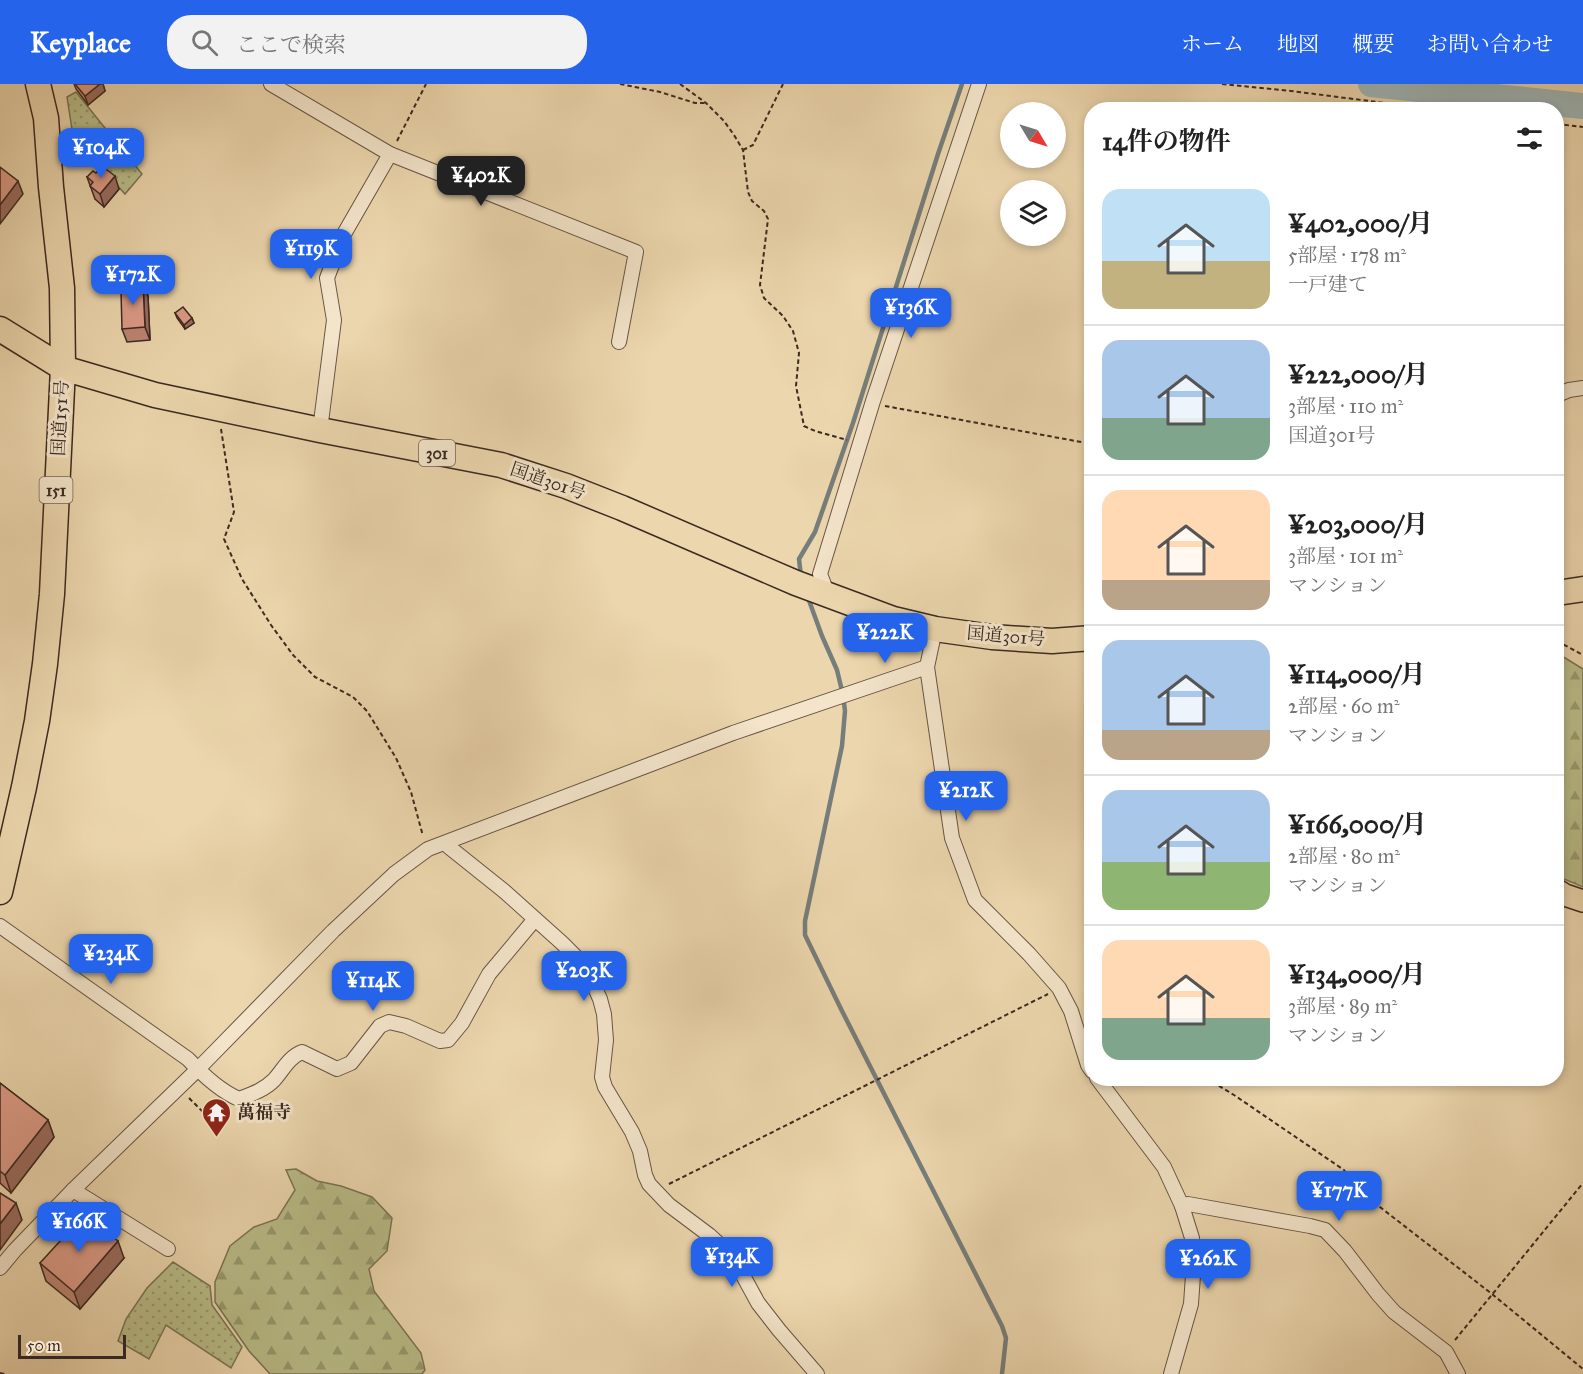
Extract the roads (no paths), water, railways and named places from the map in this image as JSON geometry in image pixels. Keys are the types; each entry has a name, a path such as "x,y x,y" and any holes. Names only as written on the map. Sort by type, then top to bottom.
{"highway":[{"name":"国道151号","path":"0,892 37,721 45,664 52,594 63,368 62,288 46,118 38,84"},
{"name":"国道301号","path":"0,329 63,368 155,395 501,465 566,486 813,590 893,619 935,629 992,637 1052,641 1084,639"},
{"path":"1564,592 1583,589"}],"main road":[{"path":"1564,894 1583,900"}],"street":[{"path":"270,84 390,154 636,252 619,342"},
{"path":"813,590 820,574 873,401 980,84"},
{"path":"320,430 334,321 327,278 344,234 390,154"},
{"path":"1564,392 1583,388"},
{"path":"935,629 927,666 952,838 975,900 1059,988 1071,1011 1084,1052"},
{"path":"0,1268 73,1190 198,1069 333,931 394,874 428,849 733,733 927,666"},
{"path":"447,843 504,891 579,960 592,981 604,1014 606,1040 602,1077 604,1087 632,1132 649,1184 669,1204 722,1247 740,1270 758,1303 818,1374"},
{"path":"0,926 188,1059 239,1099 258,1092 272,1082 295,1055 302,1053 337,1069 351,1063 380,1026 389,1022 406,1026 440,1041 448,1040 462,1023 489,974 535,919"},
{"path":"1103,1086 1164,1167 1182,1206 1192,1238 1194,1261 1191,1304 1170,1374"},
{"path":"73,1190 168,1249"},
{"path":"1182,1206 1188,1204 1325,1230 1394,1312 1446,1352 1458,1374"}],"waterway":[{"path":"801,576 799,559 815,532 853,423 962,84"},
{"path":"1371,84 1544,102"},
{"path":"1564,104 1583,106"},
{"path":"807,595 837,670 845,711 842,746 805,921 805,935 1002,1326 1006,1338 1002,1374"}],"place":[{"name":"萬福寺","path":"216,1138"}]}
